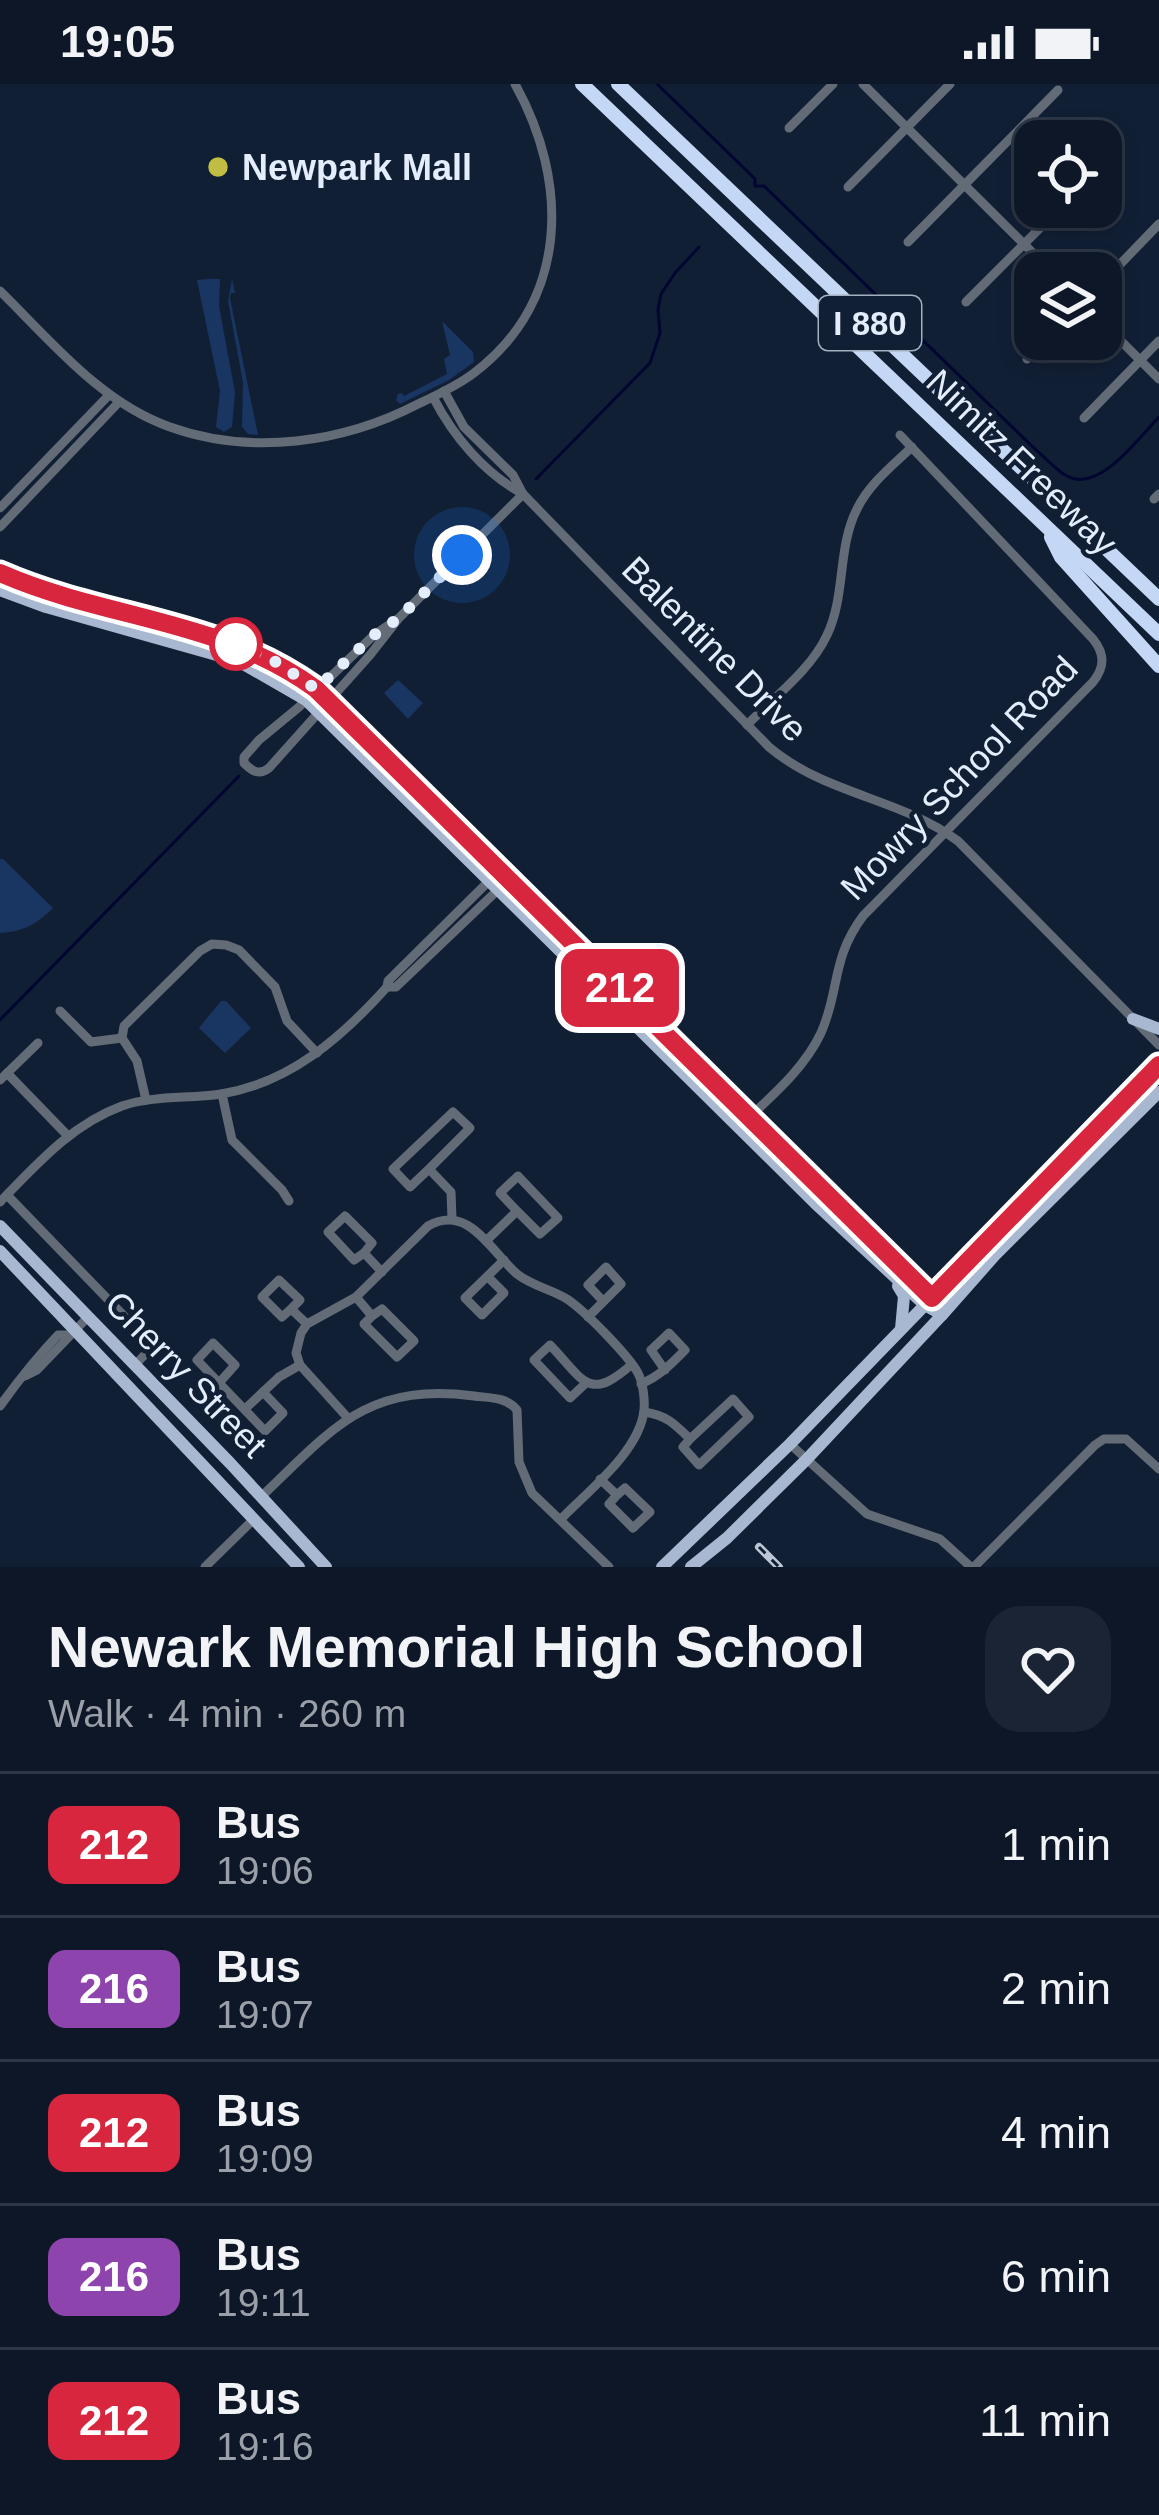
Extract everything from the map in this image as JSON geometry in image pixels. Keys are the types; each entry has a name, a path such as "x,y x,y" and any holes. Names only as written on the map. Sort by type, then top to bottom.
{"highway":[{"name":"Nimitz Freeway","path":"583,84 1159,634"},
{"name":"Nimitz Freeway","path":"618,84 1159,599"},
{"path":"1046,527 1061,557 1159,666"},
{"path":"1121,562 1159,584"}],"main road":[{"path":"0,573 50,592 231,642 276,662 316,689 324,706 495,885 942,1315"},
{"path":"0,590 232,659 324,706 507,876 830,1217 928,1302"},
{"path":"1133,1019 1159,1029"},
{"path":"662,1567 790,1444 1159,1064"},
{"path":"691,1567 806,1460 994,1255 1159,1092"},
{"name":"Cherry Street","path":"0,1226 326,1567"},
{"name":"Cherry Street","path":"0,1251 71,1332 299,1567"},
{"path":"892,1274 904,1296 901,1329"},
{"path":"254,1519 280,1519"}],"street":[{"path":"0,291 114,398 184,432 221,440 306,440 395,416 473,374 509,338 533,301 546,267 553,222 549,174 534,122 515,84"},
{"path":"789,128 833,84"},
{"path":"862,84 1032,252"},
{"path":"848,187 950,84"},
{"path":"908,242 1058,90"},
{"path":"1122,262 1159,224"},
{"path":"966,302 1040,228"},
{"path":"1084,418 1159,341"},
{"path":"1122,342 1159,379"},
{"name":"Balentine Drive","path":"438,394 455,435 504,483 523,494 782,757 811,776 905,810 945,832 1159,1045"},
{"path":"0,508 114,398"},
{"path":"0,527 114,398"},
{"name":"Mowry School Road","path":"744,1122 796,1070 819,1036 838,962 855,926 1101,670 1102,658 1093,639 900,435"},
{"path":"747,724 822,645 834,617 856,511 874,484 912,447"},
{"path":"399,618 374,635 248,751 244,763 249,769 263,772 268,768 399,618 523,494"},
{"path":"135,1365 153,1346 3,1198 68,1136 120,1107 146,1100 222,1094 287,1074 360,1018 388,981 507,876"},
{"path":"146,1100 137,1061 122,1038 124,1026 212,944 238,950 274,987 287,1022 317,1053"},
{"path":"60,1011 91,1042 122,1038"},
{"path":"38,1043 3,1076 68,1136"},
{"path":"222,1094 232,1140 289,1201"},
{"path":"453,1112 470,1128 429,1169 410,1186 394,1169 453,1112"},
{"path":"429,1169 452,1192 452,1219"},
{"path":"518,1176 558,1218 541,1234 517,1211 500,1193 518,1176"},
{"path":"486,1241 517,1211"},
{"path":"345,1216 372,1243 364,1253 354,1260 328,1232 345,1216"},
{"path":"347,1418 300,1365 297,1342 307,1324 356,1297 436,1221 468,1224 516,1273 570,1301 639,1376 644,1412 632,1444 560,1519"},
{"path":"364,1253 382,1271"},
{"path":"488,1277 504,1260"},
{"path":"356,1297 372,1316"},
{"path":"588,1317 603,1301"},
{"path":"291,1309 307,1324"},
{"path":"382,1309 413,1341 397,1357 364,1324 372,1316 382,1309"},
{"path":"0,1406 88,1317"},
{"path":"586,1383 570,1399 534,1360 550,1345 586,1383 599,1386 631,1365"},
{"path":"245,1409 279,1377 300,1365"},
{"path":"641,1384 665,1370"},
{"path":"219,1383 265,1431 283,1413 263,1392"},
{"path":"262,1496 347,1418 382,1401 426,1393 504,1400 514,1405 518,1417 519,1462 532,1492 609,1567"},
{"path":"733,1399 749,1417 699,1465 683,1447 690,1439 733,1399"},
{"path":"644,1412 662,1414 690,1439"},
{"path":"790,1444 867,1514 940,1539 973,1567 1104,1439 1115,1437 1134,1444 1159,1469"},
{"path":"600,1479 617,1495"},
{"path":"625,1488 650,1512 633,1528 609,1504 617,1495 625,1488"},
{"path":"205,1567 254,1519"}],"shaded area":[{"path":"220,279 219,306 235,392 232,427 224,432 216,427 220,391 197,280"},
{"path":"232,279 235,293 230,298 258,435 242,427 243,383 228,301"},
{"path":"442,321 473,352 474,362 400,404 398,394 404,396 447,374 444,359 450,355"},
{"path":"398,680 423,703 408,719 384,693"},
{"path":"0,859 53,908 29,926 0,933"},
{"path":"221,1001 251,1028 225,1053 199,1028"}],"waterway":[{"path":"657,84 755,179 755,186 764,186 1063,474 1079,479 1105,471 1159,417"},
{"path":"536,479 650,363 660,333 661,294 699,247"},
{"path":"0,1020 239,776"}],"railway":[{"path":"759,1547 779,1567"}],"bus line":[{"name":"212","path":"0,573 50,592 248,648 316,689 932,1298 1159,1065"}],"place":[{"name":"Newpark Mall","path":"218,167"}],"route":[{"path":"236,644 276,662 316,689 399,618 462,555"}]}
